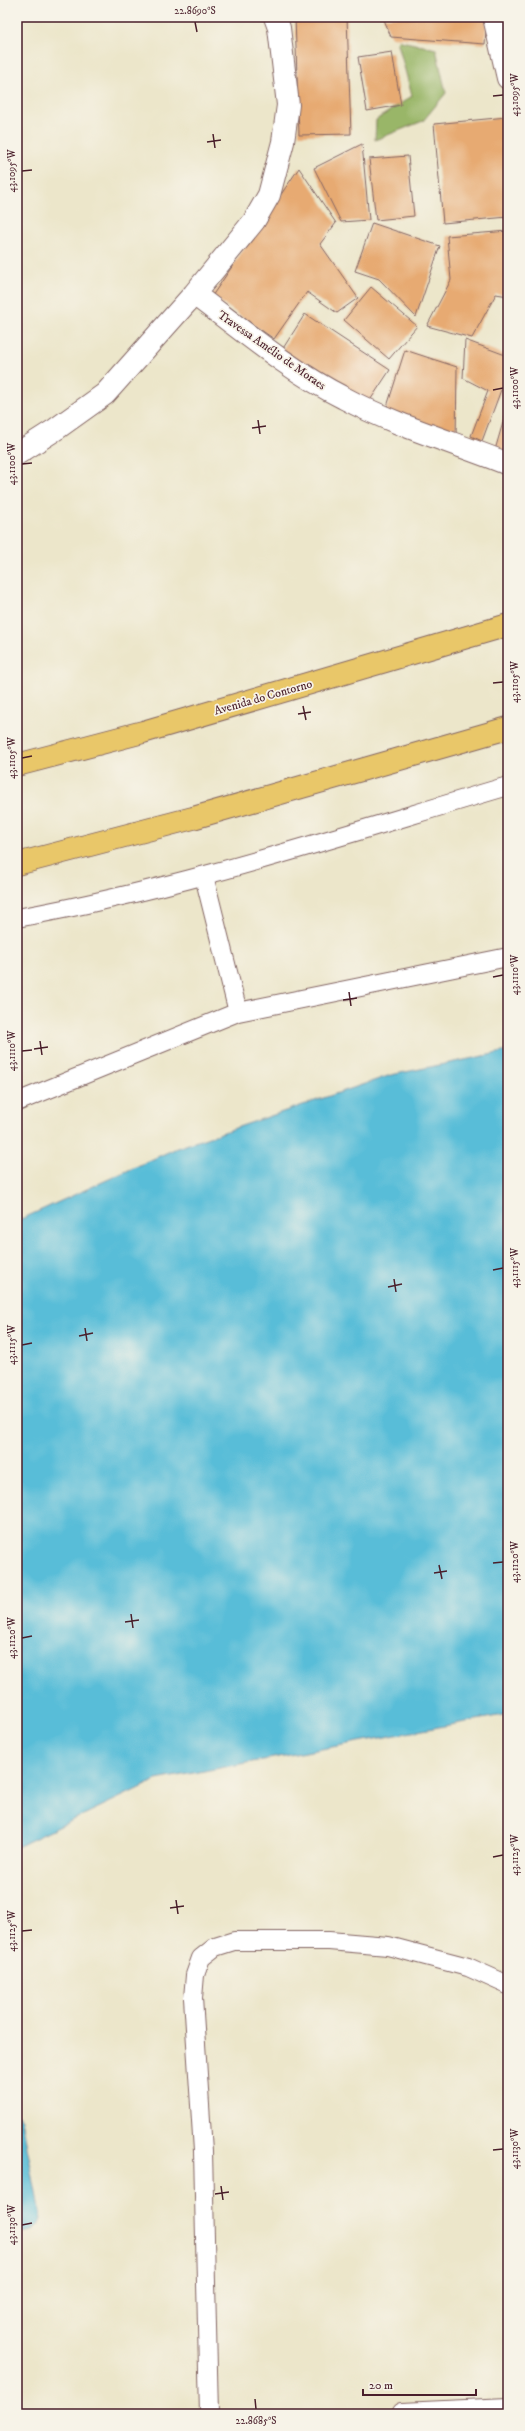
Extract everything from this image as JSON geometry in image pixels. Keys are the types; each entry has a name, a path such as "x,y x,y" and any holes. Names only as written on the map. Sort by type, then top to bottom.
{"highway":[{"name":"Avenida do Contorno","path":"17,765 143,732 508,625"},
{"path":"17,864 192,818 508,728"}],"street":[{"path":"17,454 56,429 105,394 194,294 254,221 269,195 283,142 288,106 279,28 275,17"},
{"path":"494,17 508,78"},
{"name":"Travessa Amélio de Moraes","path":"194,294 308,378 343,398 378,415 508,464"},
{"path":"402,2414 508,2410"}],"lane":[{"path":"17,918 91,905 204,876 508,786"},
{"path":"204,876 238,1012"},
{"path":"17,1102 238,1012 508,957"},
{"path":"209,2414 203,2152 193,1998 195,1975 201,1958 215,1947 234,1941 329,1941 388,1946 468,1967 508,1985"}],"green space":[{"path":"397,40 436,49 446,93 423,121 375,140 376,120 412,96"}],"water":[{"path":"508,1051 508,1714 156,1780 17,1847 17,1221 177,1148 391,1075"},
{"path":"17,2114 22,2120 41,2219 35,2229 29,2232 17,2233"}],"building":[{"path":"295,17 347,17 351,134 299,135"},
{"path":"383,17 487,17 485,44 391,37"},
{"path":"392,52 401,105 367,111 358,57"},
{"path":"507,117 508,217 443,223 434,124"},
{"path":"362,144 369,220 341,222 314,168"},
{"path":"408,156 414,216 376,220 369,159"},
{"path":"299,168 336,223 320,244 358,298 337,313 307,292 274,339 212,296"},
{"path":"372,223 440,246 416,317 379,279 355,271"},
{"path":"508,231 508,296 496,294 472,338 427,326 451,280 447,236"},
{"path":"371,287 417,326 389,359 344,320"},
{"path":"305,314 390,370 365,408 280,353"},
{"path":"465,340 508,356 508,371 482,441 471,436 488,391 463,378"},
{"path":"405,350 457,367 456,440 384,416"},
{"path":"508,405 508,461 493,457"}]}
